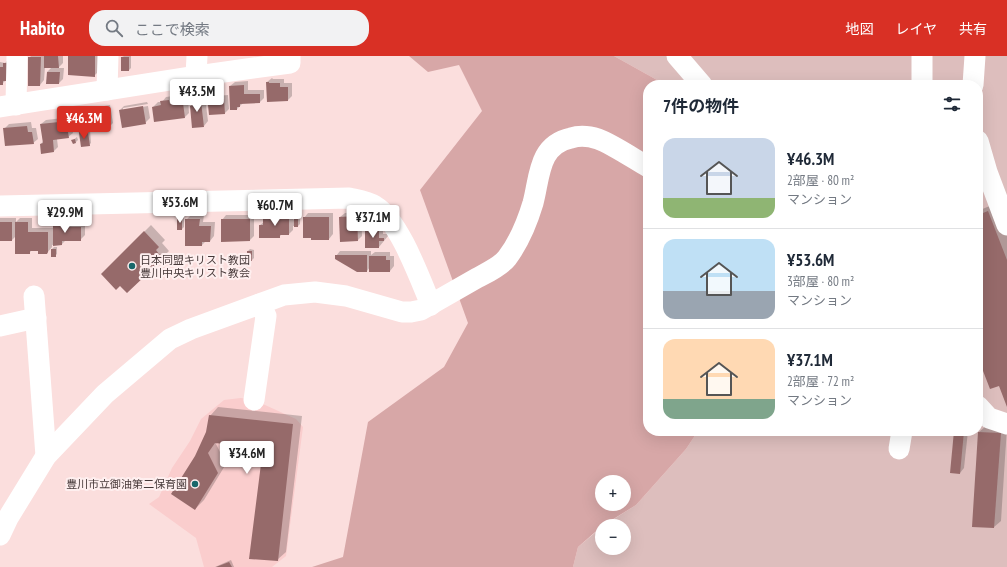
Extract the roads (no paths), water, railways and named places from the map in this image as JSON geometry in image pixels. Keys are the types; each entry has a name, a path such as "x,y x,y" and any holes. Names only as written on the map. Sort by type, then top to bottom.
{"street":[{"path":"17,56 8,106 107,90 196,66 290,63 290,56"},
{"path":"107,90 108,56"},
{"path":"677,56 698,80"},
{"path":"922,56 922,80"},
{"path":"973,80 975,56"},
{"path":"0,535 8,518 46,456 105,394 170,340 191,329 284,295 315,292 346,296 402,312 421,310 493,269 506,259 524,230 533,203 538,176 547,153 555,144 564,139 576,136 587,136 600,140 643,164"},
{"path":"983,158 987,172 987,191 998,204 1007,225"},
{"path":"0,206 349,198 364,201 376,206 385,213 395,226 431,304"},
{"path":"34,296 46,456"},
{"path":"254,400 266,316 260,304"},
{"path":"0,326 36,318"},
{"path":"983,411 989,418 997,422 1007,424"}],"place":[{"name":"日本同盟キリスト教団 豊川中央キリスト教会","path":"132,266"},
{"name":"豊川市立御油第二保育園","path":"195,484"}]}
